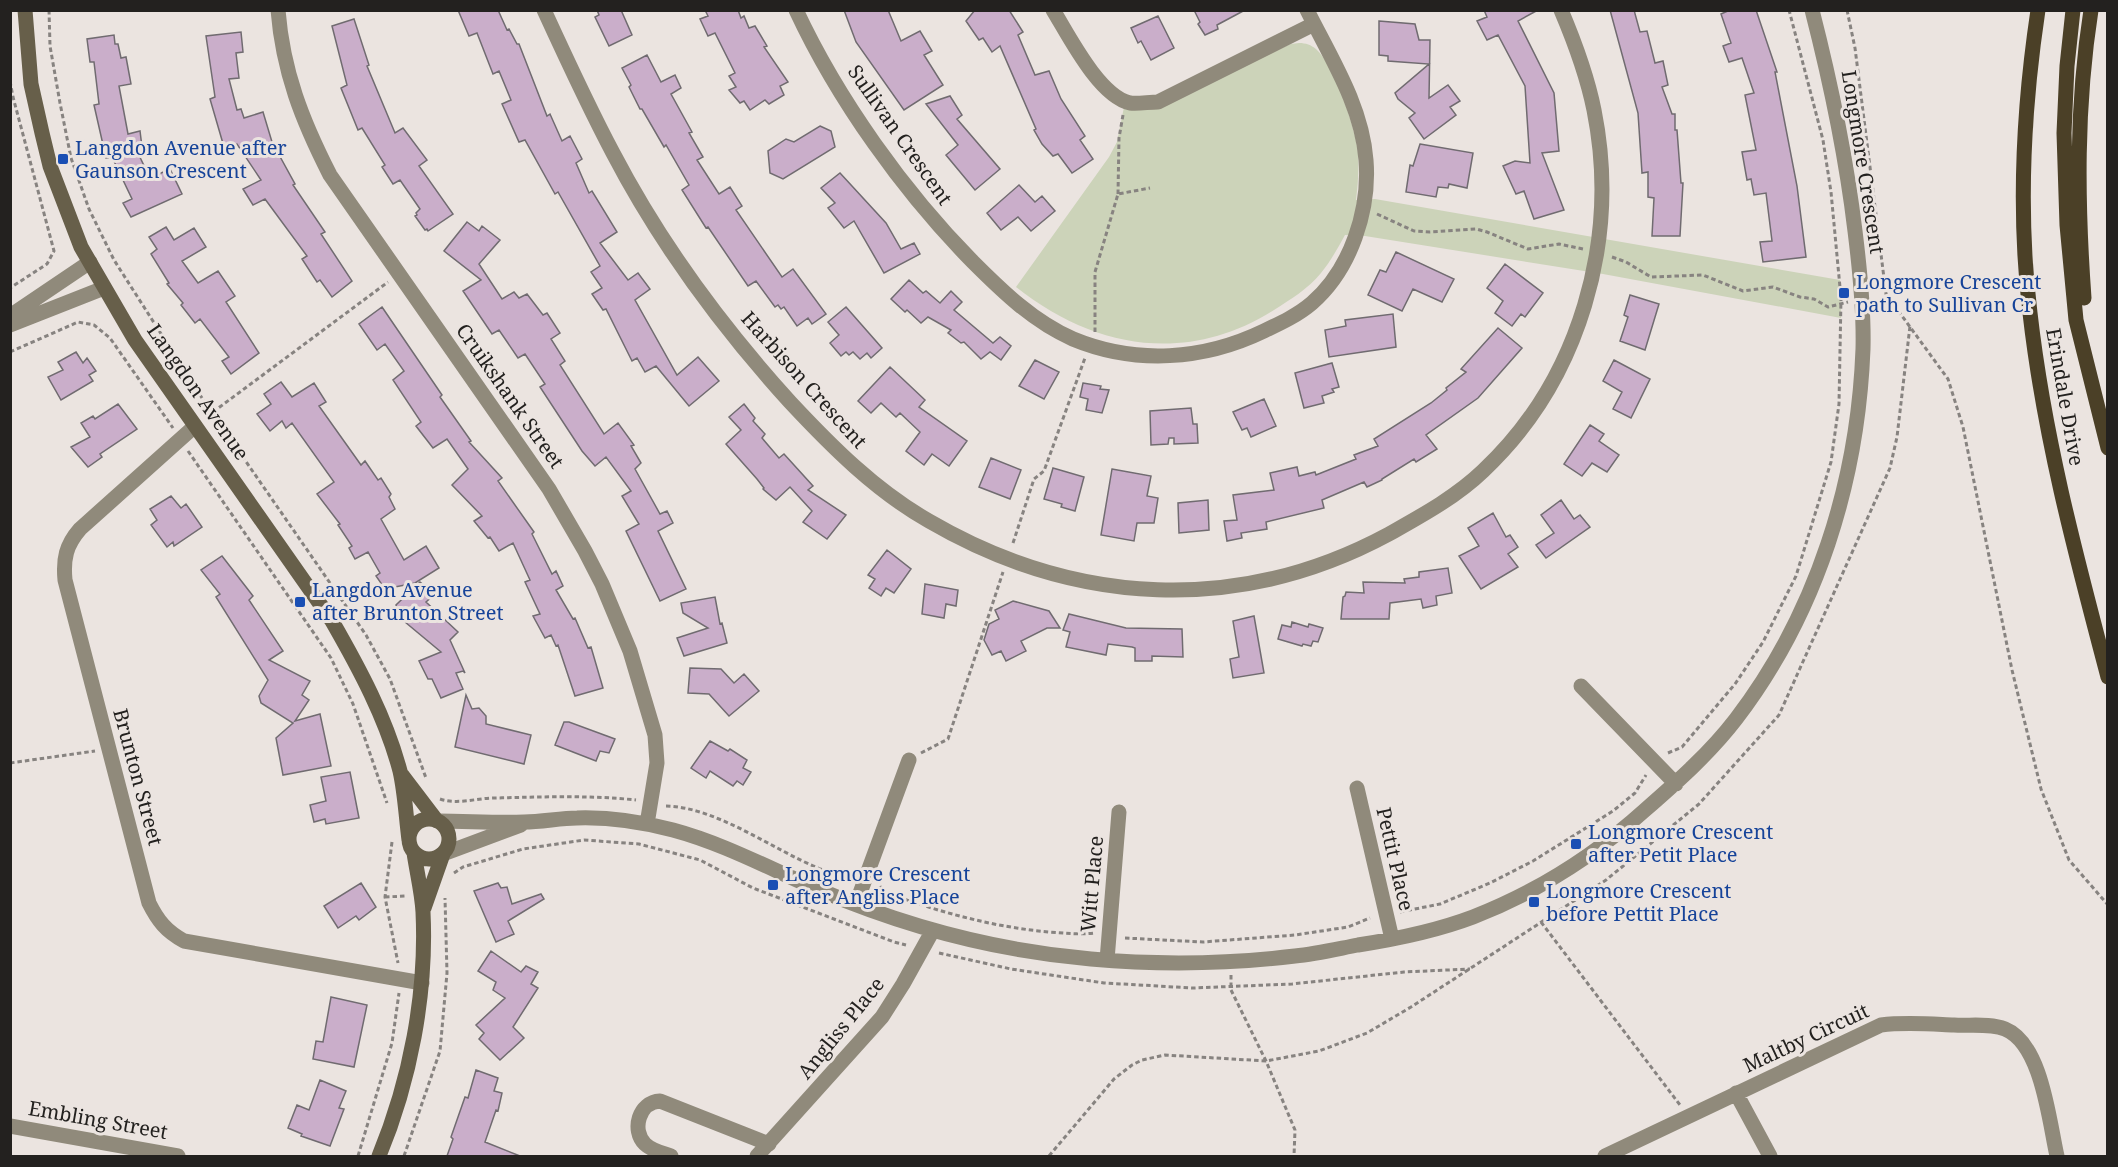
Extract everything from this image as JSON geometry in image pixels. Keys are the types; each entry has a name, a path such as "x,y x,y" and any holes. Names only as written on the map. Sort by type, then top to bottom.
{"main road":[{"name":"Erindale Drive","path":"2038,10 2030,64 2024,175 2029,311 2038,380 2053,460 2108,676"},
{"path":"2073,10 2067,66 2064,133 2067,225 2076,320 2108,447"},
{"name":"Erindale Drive","path":"2091,10 2083,60 2078,131 2078,224 2085,317 2108,447"}],"street":[{"name":"Langdon Avenue","path":"25,10 31,84 50,166 75,231 90,262 135,340 332,621 359,668 400,772 423,911 422,983 404,1081 379,1156"},
{"name":"Cruikshank Street","path":"278,10 286,66 300,112 330,175 549,489 602,584 630,651 655,735 657,763 647,824"},
{"name":"Harbison Crescent","path":"544,10 593,113 635,192 682,267 761,370 819,433 874,483 926,520 981,549 1038,571 1097,585 1157,590 1217,588 1276,578 1305,570 1363,548 1417,518 1463,488 1513,441 1542,402 1566,359 1590,287 1597,252 1602,184 1594,106 1580,56 1561,10"},
{"name":"Sullivan Crescent","path":"796,10 817,51 858,118 903,182 952,241 1005,294 1038,320 1074,339 1112,351 1150,357 1189,355 1228,346 1288,320 1313,302 1335,278 1344,263 1357,231 1365,197 1366,161 1360,126 1349,93 1310,17"},
{"path":"1053,10 1097,80 1112,94 1130,102 1158,102 1310,17"},
{"name":"Longmore Crescent","path":"438,821 529,822 603,818 647,824 714,842 856,904 933,930 998,946 1145,963 1231,962 1297,956 1392,939 1469,918 1542,885 1578,864 1612,840 1676,784 1731,724 1773,664 1803,608 1827,548 1846,484 1857,418 1863,351 1862,299 1849,181 1833,91 1812,10"},
{"path":"10,316 90,262"},
{"path":"10,325 104,288"},
{"name":"Brunton Street","path":"195,426 80,529 71,539 64,566 65,580 149,903 157,920 169,933 184,941 422,983"},
{"path":"1581,686 1676,784"},
{"path":"856,904 909,760"},
{"name":"Langdon Avenue","path":"400,772 443,825 449,836 447,849 443,854 423,911"},
{"name":"Pettit Place","path":"1357,788 1392,939"},
{"name":"Witt Place","path":"1107,960 1119,812"},
{"path":"438,821 418,822 410,833 412,846 419,857 432,859 443,854"},
{"name":"Longmore Crescent","path":"443,854 529,822"},
{"name":"Angliss Place","path":"757,1156 882,1017 933,930"},
{"name":"Maltby Circuit","path":"1605,1156 1881,1024 1897,1023 1989,1026 2004,1029 2024,1042 2037,1066 2057,1156"},
{"path":"1736,1093 1770,1156"},
{"path":"671,1156 649,1148 639,1133 638,1125 642,1110 654,1102 660,1101 769,1144"},
{"name":"Embling Street","path":"10,1126 178,1156"}],"path":[{"path":"49,10 50,46 69,147 89,209 114,260 212,413 366,635 390,679 427,780"},
{"path":"1664,755 1682,747 1734,684 1763,642 1796,576 1831,462 1839,404 1842,304 1831,192 1823,140 1789,10"},
{"path":"1847,10 1855,48 1886,294 1948,379 1963,427 2012,670 2041,789 2069,860 2108,905"},
{"path":"10,81 12,97 54,251 47,264 10,288"},
{"path":"909,760 948,739 1034,479 1044,471 1095,333 1093,286 1118,194 1119,138 1125,107"},
{"path":"1118,194 1150,188"},
{"path":"1372,213 1393,220 1414,231 1476,230 1487,232 1528,249 1559,244 1597,252 1626,262 1651,277 1703,275 1743,291 1773,287 1800,297 1814,299 1828,307 1862,299"},
{"path":"195,426 399,274"},
{"path":"10,352 78,322 94,325 110,338 171,425"},
{"path":"1049,1156 1114,1080 1142,1060 1165,1055 1266,1061 1319,1051 1367,1033 1411,1007 1606,880 1699,804 1779,715 1890,468 1897,437 1910,326"},
{"path":"195,462 331,658 353,704 387,802 388,812"},
{"path":"10,763 109,748"},
{"path":"1398,912 1440,904 1490,883 1533,861 1613,811 1635,793 1649,770"},
{"path":"436,794 441,800 458,802 488,798 561,796 635,800"},
{"path":"667,807 695,812 735,826 820,869 853,874"},
{"path":"391,832 392,842 385,897 398,960"},
{"path":"448,877 463,867 523,849 584,840 639,844 700,860 753,888 894,942 1011,969 1104,983 1193,988 1292,984 1404,972 1470,969"},
{"path":"879,883 882,891 962,916 1024,930 1083,935 1103,931"},
{"path":"404,1156 440,1051 447,973 446,892"},
{"path":"1122,933 1126,939 1215,941 1295,935 1348,927 1376,915"},
{"path":"1541,922 1689,1116"},
{"path":"1231,962 1230,990 1266,1061 1295,1130 1294,1156"},
{"path":"358,1156 392,1043 399,995"}],"green space":[{"path":"1291,44 1312,46 1323,57 1343,98 1358,153 1356,200 1375,199 1840,280 1841,318 1603,274 1365,236 1345,235 1334,255 1311,284 1274,310 1241,327 1208,338 1175,343 1142,342 1109,336 1077,324 1046,308 1016,287 1109,157 1117,142 1124,107 1139,110"}],"building":[{"path":"458,10 498,10 507,30 509,29 519,44 547,116 550,114 562,141 570,136 582,159 576,163 589,193 592,191 617,232 600,243 628,280 638,273 650,289 635,300 677,375 698,357 719,381 689,406 656,366 645,372 637,358 632,361 606,309 603,310 592,294 602,288 591,272 600,266 558,192 555,194 525,140 519,142 502,104 511,100 499,71 493,74 477,33 469,36"},
{"path":"597,10 621,10 632,35 609,46 595,17 599,15"},
{"path":"705,10 738,10 741,18 744,16 749,28 755,26 767,46 764,47 788,82 780,86 784,95 769,104 765,100 750,110 744,101 740,103 729,90 736,87 729,76 735,73 715,33 708,36 700,19 708,16"},
{"path":"844,10 888,10 901,41 920,31 932,51 924,55 943,85 904,110 856,42"},
{"path":"975,10 1009,10 1023,32 1018,35 1035,75 1049,71 1061,99 1085,136 1080,140 1093,159 1072,173 1058,154 1053,156 1042,144 1034,130 1036,129 1000,46 992,52 983,38 979,40 966,21"},
{"path":"1194,10 1245,10 1217,25 1218,29 1205,35 1198,24 1200,22"},
{"path":"1484,10 1538,10 1518,21 1554,93 1559,151 1542,153 1564,210 1534,219 1524,191 1516,194 1503,166 1515,161 1530,163 1525,86 1498,35 1487,40 1477,21 1487,17"},
{"path":"1610,10 1634,10 1640,32 1647,31 1655,63 1663,61 1668,85 1662,87 1672,114 1675,114 1681,183 1683,183 1680,236 1652,236 1654,198 1648,197 1648,172 1642,173 1638,113"},
{"path":"1730,10 1756,10 1777,72 1775,72 1797,186 1806,257 1763,262 1760,242 1772,241 1766,193 1754,195 1751,179 1747,180 1742,152 1756,150 1745,95 1754,93 1742,58 1729,62 1723,46 1731,43 1721,14"},
{"path":"1158,16 1174,48 1151,60 1141,41 1138,43 1131,28"},
{"path":"354,19 369,65 367,66 395,133 403,128 427,160 419,166 453,214 428,231 415,216 420,209 400,180 393,184 382,167 385,165 362,128 358,130 341,88 347,85 332,26"},
{"path":"1379,21 1415,24 1419,40 1430,40 1429,98 1448,85 1460,101 1450,107 1456,115 1424,139 1409,118 1415,113 1398,99 1395,93 1429,64 1388,61 1388,56 1379,55"},
{"path":"241,32 243,52 236,53 239,78 229,79 237,110 241,109 244,118 263,112 272,142 295,184 293,185 325,232 321,234 352,281 332,297 320,280 317,282 302,259 307,256 265,199 253,205 243,189 261,180 237,144 224,147 210,99 215,97 206,36"},
{"path":"114,35 121,58 126,57 131,84 119,86 128,134 140,131 142,147 136,149 150,178 170,169 182,194 131,217 123,203 132,199 112,157 106,158 94,105 99,104 94,62 90,62 87,39"},
{"path":"647,55 661,82 675,75 681,88 671,94 703,157 697,160 719,194 730,187 742,206 736,210 782,277 793,269 826,314 812,324 808,318 797,326 784,307 781,309 778,305 775,307 756,281 748,286 682,190 689,185 666,145 664,147 640,109 622,68"},
{"path":"950,96 962,115 957,119 1000,169 975,190 946,155 958,145 926,104"},
{"path":"820,126 831,131 835,147 783,179 770,173 768,151 786,139 794,142"},
{"path":"1420,144 1473,153 1467,188 1449,184 1448,188 1438,187 1436,197 1406,192 1410,165 1413,166"},
{"path":"840,173 886,223 901,249 914,243 920,254 884,273 854,221 844,228 828,208 835,203 821,188"},
{"path":"1019,185 1035,202 1042,196 1055,211 1031,231 1018,217 1001,230 987,213"},
{"path":"467,222 479,231 482,226 500,240 479,264 502,299 514,292 519,298 527,294 543,315 547,313 560,333 551,339 565,361 560,365 604,434 618,423 634,445 631,446 641,463 635,469 660,514 667,511 673,523 658,531 686,589 660,601 626,531 639,524 622,496 631,491 606,457 595,466 582,451 540,387 545,384 525,354 518,358 499,330 492,334 463,291 481,280 444,251"},
{"path":"166,227 174,240 194,228 206,247 182,261 198,283 218,271 235,296 226,302 259,353 231,374 222,361 229,357 200,319 195,323 181,305 183,303 167,284 169,283 151,254 157,249 149,237"},
{"path":"1396,252 1454,279 1442,302 1413,289 1402,311 1368,295 1380,270 1386,272"},
{"path":"1505,264 1543,293 1525,317 1521,314 1512,326 1495,313 1503,301 1487,288"},
{"path":"909,280 923,293 926,291 940,303 951,291 962,302 954,310 993,343 1000,337 1011,346 1001,360 990,352 981,359 964,342 961,343 948,333 951,330 928,317 921,323 907,310 905,312 891,299"},
{"path":"1630,295 1659,304 1645,350 1620,341 1628,317 1624,315"},
{"path":"382,307 442,395 440,397 471,441 469,442 502,478 498,481 534,532 532,534 552,574 556,571 563,586 556,590 573,619 575,618 588,648 591,647 603,688 575,696 558,645 556,646 551,635 545,638 533,616 540,614 525,582 530,580 513,543 499,551 490,537 488,538 474,521 482,516 452,485 468,469 447,439 433,448 416,426 421,422 393,380 404,371 385,344 377,350 359,324"},
{"path":"846,307 882,348 871,358 867,353 860,359 853,352 849,355 846,352 841,356 830,343 839,335 828,322"},
{"path":"1393,314 1396,347 1329,357 1325,330 1346,326 1345,320"},
{"path":"1498,328 1522,348 1478,398 1426,435 1437,449 1416,462 1414,459 1367,487 1364,482 1322,500 1324,508 1266,522 1267,529 1241,533 1242,538 1227,541 1224,521 1237,520 1233,495 1274,490 1270,473 1297,467 1299,476 1315,472 1316,475 1356,459 1354,455 1378,446 1374,439 1431,403 1466,372 1461,369"},
{"path":"76,352 83,363 87,358 96,371 89,375 93,381 61,400 48,377 63,370 58,362"},
{"path":"1035,360 1059,372 1044,399 1019,386"},
{"path":"1614,360 1650,379 1631,418 1613,409 1622,392 1603,381"},
{"path":"1332,363 1339,387 1332,389 1334,392 1322,396 1324,403 1304,408 1295,373"},
{"path":"890,367 925,400 919,407 967,441 949,466 932,454 924,465 906,451 920,432 900,413 896,417 881,403 871,413 858,401"},
{"path":"281,382 292,397 314,383 326,402 319,406 361,465 365,461 378,480 381,478 391,494 389,497 395,509 381,519 404,560 426,546 439,568 415,583 385,589 376,576 380,573 368,552 355,559 349,548 352,546 338,525 340,524 317,494 334,482 292,423 286,428 282,421 270,431 257,414 271,404 264,394"},
{"path":"1083,383 1109,390 1102,413 1086,410 1088,399 1080,397"},
{"path":"1264,399 1276,426 1251,437 1247,428 1242,430 1233,412"},
{"path":"118,404 137,429 100,454 102,457 88,467 71,447 90,437 81,423 93,416 95,419"},
{"path":"744,404 755,418 753,421 765,434 762,438 779,458 784,454 813,486 808,490 846,515 827,539 803,522 812,511 790,487 776,500 763,489 726,444 741,430 729,417"},
{"path":"1191,408 1193,424 1197,424 1198,443 1174,444 1174,438 1169,438 1168,444 1151,445 1150,411"},
{"path":"1590,425 1604,434 1599,441 1619,455 1607,472 1592,463 1582,476 1564,464"},
{"path":"991,458 1021,470 1010,499 979,487"},
{"path":"1053,468 1084,477 1075,511 1061,507 1062,504 1044,499"},
{"path":"1112,469 1151,476 1147,496 1158,498 1154,523 1137,523 1134,541 1101,535"},
{"path":"171,496 181,508 186,504 202,527 174,546 173,542 167,547 151,525 157,520 150,509"},
{"path":"1208,500 1209,530 1179,533 1178,503"},
{"path":"1561,500 1574,519 1580,515 1590,527 1546,558 1536,545 1554,533 1541,515"},
{"path":"1493,513 1506,537 1510,535 1518,547 1508,554 1518,567 1481,589 1459,556 1479,546 1468,528"},
{"path":"887,550 911,569 894,593 886,588 881,596 869,588 875,579 868,575"},
{"path":"222,556 253,596 249,600 283,651 269,660 310,681 302,695 309,700 295,721 320,714 331,766 283,775 276,738 293,723 261,703 259,696 268,680 216,597 220,594 201,570"},
{"path":"1448,568 1452,593 1436,596 1437,605 1423,608 1421,599 1390,603 1389,619 1341,619 1343,597 1346,592 1364,593 1363,582 1405,583 1404,579 1419,577 1419,572"},
{"path":"420,582 435,594 426,602 458,632 450,640 465,673 463,671 456,673 463,689 441,698 432,679 428,679 419,661 441,652 393,612 397,608 396,605"},
{"path":"925,584 958,590 956,606 946,604 944,618 922,614"},
{"path":"715,597 720,624 722,623 727,643 684,656 677,638 708,628 683,613 681,603"},
{"path":"1013,601 1049,611 1060,628 1047,628 1021,641 1026,651 1006,661 1001,651 992,655 984,640 989,624 999,619 995,610"},
{"path":"1069,614 1126,628 1182,629 1183,657 1152,656 1152,661 1135,661 1135,648 1132,647 1108,644 1106,655 1066,647 1070,632 1063,630"},
{"path":"1254,616 1264,673 1233,678 1230,659 1239,657 1233,621"},
{"path":"1292,622 1308,627 1309,624 1323,628 1318,642 1313,641 1311,646 1303,644 1302,646 1278,639 1282,625 1291,627"},
{"path":"690,668 721,669 734,683 744,674 759,691 729,716 709,694 688,693"},
{"path":"466,695 472,709 479,708 486,716 486,724 531,735 524,764 455,747"},
{"path":"564,722 615,739 609,753 600,751 596,761 555,745"},
{"path":"710,741 728,751 730,749 747,760 743,768 751,772 743,785 737,781 733,786 710,771 706,778 691,768"},
{"path":"350,772 359,818 326,824 325,819 314,822 310,805 326,801 321,777"},
{"path":"361,883 376,907 359,920 356,916 338,928 324,906"},
{"path":"498,883 501,888 507,887 512,904 541,894 544,899 508,921 514,934 496,942 474,891"},
{"path":"491,951 521,972 526,966 538,972 531,984 538,988 513,1027 524,1038 500,1060 479,1039 484,1033 476,1025 505,998 493,990 496,982 478,971"},
{"path":"331,997 367,1005 354,1067 313,1059 316,1041 323,1042"},
{"path":"476,1070 498,1078 494,1091 502,1093 498,1111 496,1110 485,1142 520,1156 447,1156 453,1139 451,1137 465,1097 468,1098"},
{"path":"320,1080 346,1091 339,1108 344,1109 330,1146 301,1136 302,1134 288,1128 297,1105 309,1110"}],"place":[{"name":"Langdon Avenue after Gaunson Crescent","path":"63,159"},
{"name":"Longmore Crescent path to Sullivan Cr","path":"1844,293"},
{"name":"Langdon Avenue after Brunton Street","path":"300,602"},
{"name":"Longmore Crescent after Petit Place","path":"1576,844"},
{"name":"Longmore Crescent after Angliss Place","path":"773,885"},
{"name":"Longmore Crescent before Pettit Place","path":"1534,902"}]}
